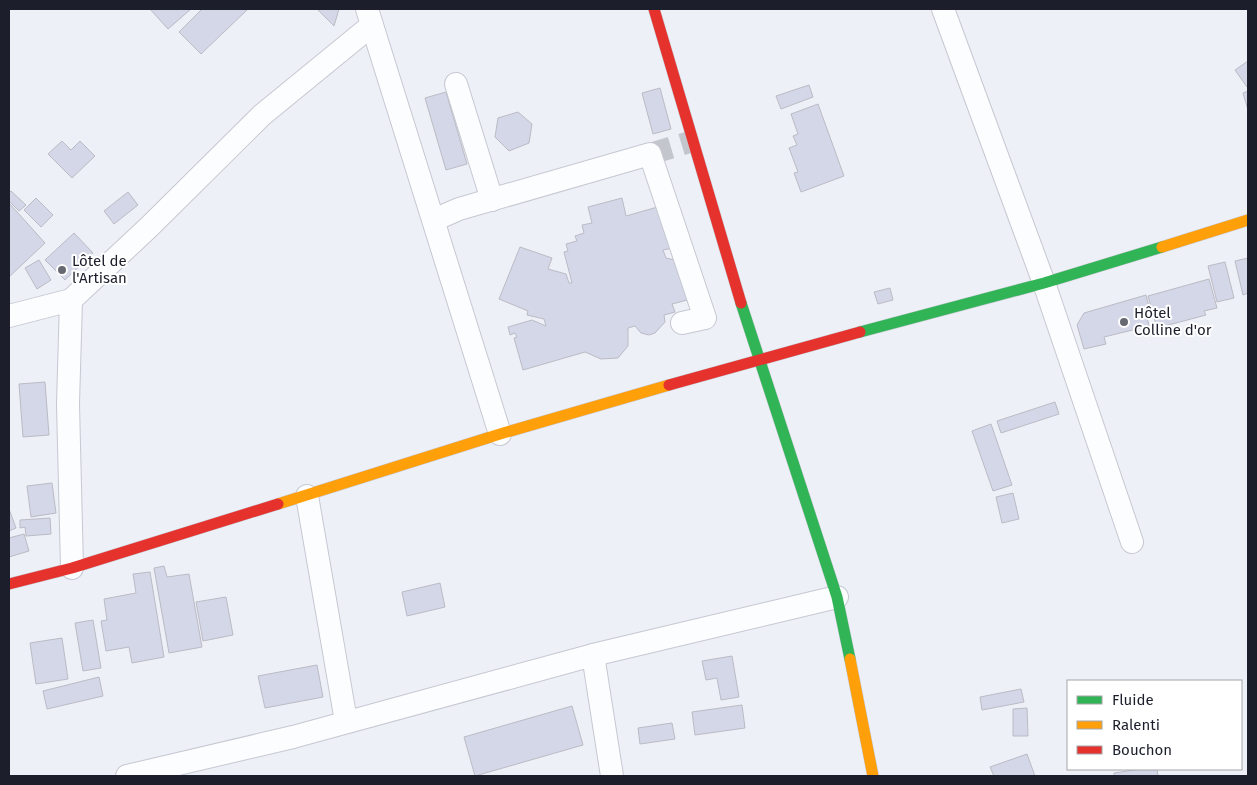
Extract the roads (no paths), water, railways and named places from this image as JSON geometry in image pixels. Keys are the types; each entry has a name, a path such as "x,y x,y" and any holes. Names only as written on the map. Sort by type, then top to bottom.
{"street":[{"path":"654,9 758,359 836,597 873,776"},
{"path":"943,9 1044,283 1132,542"},
{"path":"9,316 71,300 149,227 262,116 370,17 500,434"},
{"path":"456,84 492,200"},
{"path":"434,220 459,209 650,154 705,318 682,323"},
{"path":"9,584 72,568 307,496 500,434 758,359 1044,283 1248,220"},
{"path":"71,300 68,404 72,568"},
{"path":"307,496 346,721"},
{"path":"127,776 346,721 593,654 836,597"},
{"path":"593,654 612,776"}],"tunnel":[{"path":"650,154 693,141"}],"place":[{"name":"Lôtel de l'Artisan","path":"62,270"},
{"name":"Hôtel Colline d'or","path":"1124,322"}]}
